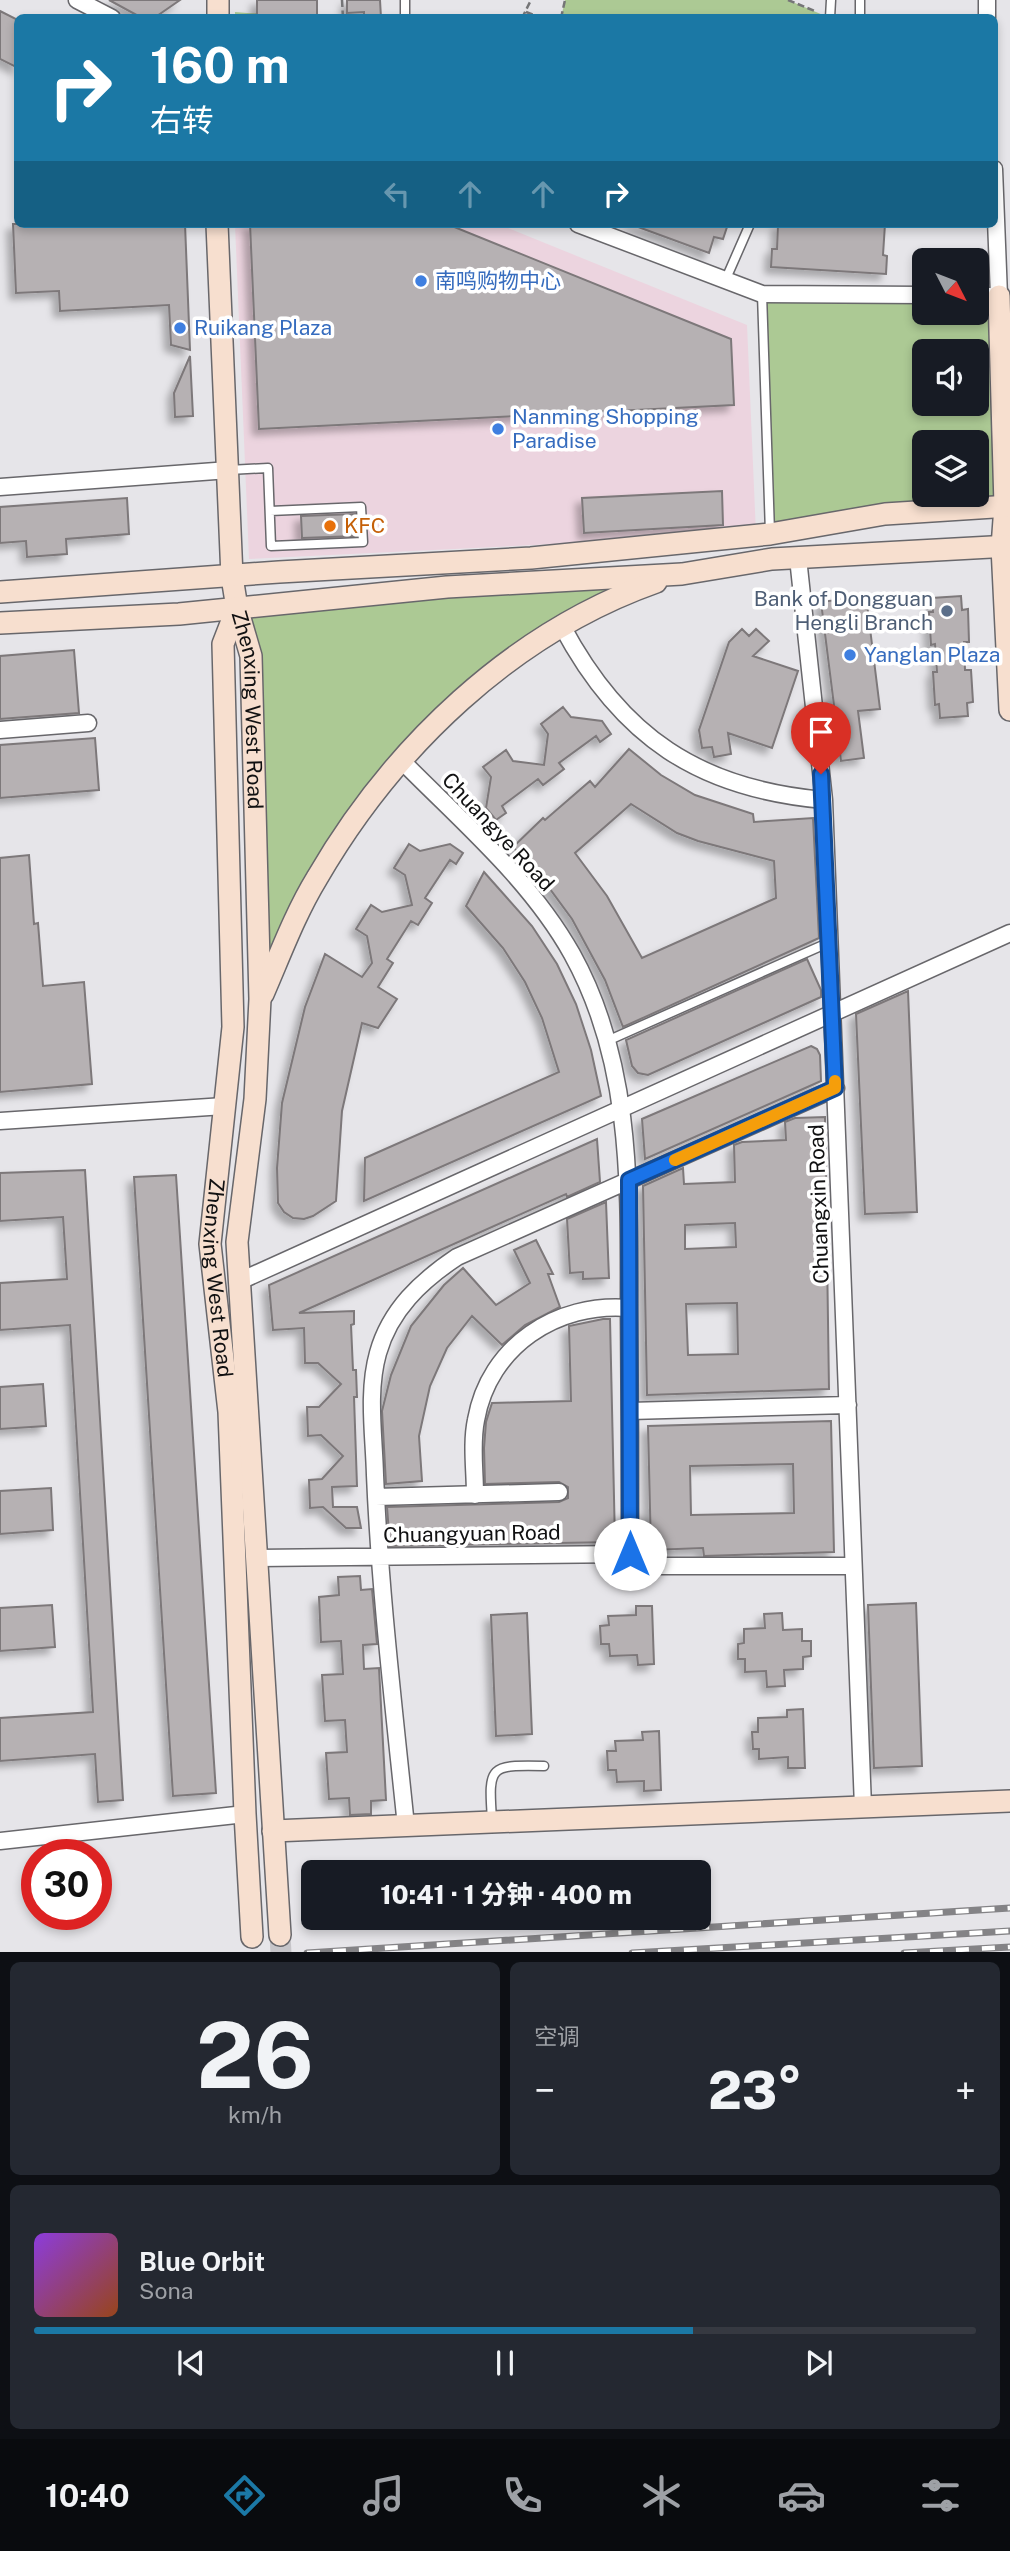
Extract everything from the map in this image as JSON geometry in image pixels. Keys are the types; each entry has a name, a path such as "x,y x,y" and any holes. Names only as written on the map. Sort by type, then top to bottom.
{"main road":[{"path":"217,228 232,577 237,608"},
{"path":"999,296 1007,420 1006,546 1010,710"},
{"path":"0,593 531,558 770,534 885,514 1007,506"},
{"path":"0,623 179,614 447,587 682,574 772,559 1006,546"},
{"path":"260,999 315,880 355,818 401,760 426,734 479,685 536,642 627,593 682,574"},
{"name":"Zhenxing West Road","path":"237,608 251,656 260,999 255,1099 237,1242 280,1935"},
{"name":"Zhenxing West Road","path":"237,608 223,644 233,1027 210,1244 229,1412 252,1937"},
{"path":"273,1831 1010,1801"}],"street":[{"path":"77,0 104,14"},
{"path":"588,228 762,294 912,295"},
{"path":"989,296 999,296 996,228"},
{"path":"0,487 229,470"},
{"name":"Chuangxin Road","path":"798,558 824,800 863,1807"},
{"path":"562,626 579,659 600,689 625,716 653,740 717,777 775,794 824,800"},
{"path":"0,730 88,723"},
{"name":"Chuangye Road","path":"401,760 520,881 539,904 577,964 595,1004 607,1041 622,1108 629,1180 630,1554"},
{"path":"240,1281 1010,933"},
{"path":"405,1826 379,1556 372,1382 382,1342 390,1323 408,1296 430,1274 457,1257 835,1088"},
{"path":"0,1121 224,1107"},
{"path":"475,1495 475,1422 485,1388 503,1359 526,1336 554,1319 584,1310 629,1308"},
{"path":"630,1411 848,1405"},
{"path":"376,1497 559,1492"},
{"name":"Chuangyuan Road","path":"257,1558 630,1554 652,1566 853,1566"},
{"path":"0,1842 245,1814"}],"lane":[{"path":"725,281 748,228"},
{"path":"762,294 770,534"},
{"path":"229,470 268,468 271,546 363,542 361,507 270,511"},
{"path":"607,1041 830,942"},
{"path":"493,1822 490,1783 495,1772 508,1765 544,1766"}],"path":[{"path":"524,14 531,0"},
{"path":"788,0 823,14"},
{"path":"526,11 533,14"}],"shaded area":[{"name":"Nanming Shopping Paradise","path":"235,228 508,228 747,325 756,534 249,559"}],"green space":[{"path":"565,0 788,0 821,14 562,14"},
{"path":"762,294 912,295 912,326 989,326 989,296 999,296 1005,506 770,534"},
{"path":"682,574 536,642 377,789 260,999 241,608"}],"building":[{"path":"109,0 180,0 160,14 135,14"},
{"path":"257,0 317,0 317,14 257,14"},
{"path":"347,0 380,0 381,14 347,13"},
{"path":"0,11 14,18 14,66 0,59"},
{"name":"Ruikang Plaza","path":"13,224 14,228 185,228 190,350 171,345 169,305 60,311 59,291 16,293"},
{"name":"南鸣购物中心","path":"250,228 457,228 731,339 734,405 259,429"},
{"path":"641,228 727,228 723,239 714,237 709,253"},
{"path":"778,228 885,228 883,255 887,256 886,274 771,267 772,249 777,249"},
{"path":"190,356 193,416 175,417 174,393"},
{"path":"722,491 723,525 584,533 582,498"},
{"path":"127,498 129,534 66,539 67,554 27,557 26,541 0,543 0,507"},
{"name":"KFC","path":"355,514 356,536 302,538 301,516"},
{"name":"Yanglan Plaza","path":"866,596 880,709 858,711 864,758 841,761 821,602"},
{"path":"961,596 962,610 968,609 969,642 964,642 965,670 971,670 973,702 967,703 968,716 940,718 939,704 935,705 933,672 937,672 935,644 931,645 929,612 933,612 932,598"},
{"path":"742,629 749,636 756,629 769,641 753,656 798,671 772,748 728,733 731,754 714,757 712,747 702,748 699,730 729,642"},
{"path":"74,650 79,713 0,719 0,656"},
{"path":"563,707 571,717 602,721 611,734 600,742 596,736 559,763 564,769 543,785 538,779 502,806 506,813 496,820 486,808 491,777 483,767 506,750 513,761 544,765 548,734 541,724"},
{"path":"95,738 99,790 0,798 0,745"},
{"path":"629,749 661,775 695,795 753,814 754,822 813,818 819,938 623,1027 605,980 572,919 544,881 513,847 543,818 545,820 590,781 595,787","holes":["631,804 677,833 774,861 776,898 642,958 607,896 575,853"]},
{"path":"409,844 420,851 450,844 463,853 456,864 450,860 425,898 432,903 418,925 411,921 387,959 393,963 378,987 397,999 378,1028 362,1023 342,1111 336,1201 313,1216 293,1218 284,1212 278,1203 277,1168 282,1103 305,1007 325,954 362,977 372,963 367,936 356,929 371,905 382,912 412,905 405,875 394,868"},
{"path":"29,855 34,924 38,923 43,986 84,982 92,1084 0,1092 0,858"},
{"path":"484,872 532,926 557,964 576,1004 591,1050 601,1096 364,1201 365,1158 559,1072 542,1018 525,982 503,948 466,906"},
{"path":"807,959 821,990 821,997 648,1075 638,1073 632,1066 626,1040"},
{"path":"908,991 917,1212 865,1214 856,1014"},
{"path":"811,1046 817,1049 820,1055 821,1081 645,1159 642,1119"},
{"path":"825,1117 829,1389 647,1395 643,1186 683,1168 684,1184 735,1182 734,1145 742,1142 786,1140 785,1122 795,1118","holes":["735,1223 736,1247 685,1249 685,1225","737,1303 738,1354 688,1355 686,1304"]},
{"path":"597,1139 600,1182 567,1197 566,1194 299,1313 354,1311 354,1324 351,1325 353,1370 356,1370 357,1397 354,1397 357,1486 332,1487 333,1507 357,1507 361,1528 346,1528 323,1507 310,1508 309,1480 322,1479 343,1456 321,1435 308,1436 307,1407 319,1407 341,1384 318,1363 305,1363 304,1328 273,1330 269,1285"},
{"path":"85,1170 123,1800 98,1802 95,1754 0,1761 0,1718 93,1712 70,1325 0,1330 0,1283 67,1279 63,1217 0,1221 0,1173"},
{"path":"176,1175 216,1793 173,1796 134,1177"},
{"path":"606,1202 609,1278 583,1279 583,1272 570,1273 567,1219"},
{"path":"536,1240 553,1274 548,1274 560,1307 525,1325 502,1345 472,1316 447,1348 430,1386 419,1436 422,1481 386,1484 382,1411 391,1375 411,1326 444,1285 463,1268 496,1305 530,1283 514,1250"},
{"path":"610,1319 615,1542 390,1546 387,1507 559,1502 568,1498 568,1487 559,1482 485,1484 486,1422 492,1403 571,1401 569,1326"},
{"path":"43,1384 46,1426 0,1429 0,1387"},
{"path":"831,1421 834,1552 704,1556 703,1548 651,1550 648,1426","holes":["793,1464 794,1513 691,1515 690,1466"]},
{"path":"51,1488 53,1530 0,1534 0,1491"},
{"path":"360,1576 361,1590 372,1589 377,1644 363,1645 364,1669 379,1668 386,1800 371,1801 371,1814 350,1815 349,1798 329,1799 326,1753 347,1752 345,1720 325,1721 322,1675 343,1674 341,1641 321,1642 319,1597 339,1595 338,1577"},
{"path":"916,1603 922,1766 874,1768 868,1605"},
{"path":"52,1605 55,1647 0,1651 0,1608"},
{"path":"636,1606 652,1606 654,1664 638,1665 637,1655 610,1656 609,1644 601,1644 600,1626 609,1625 608,1616 636,1615"},
{"path":"527,1613 532,1734 496,1736 491,1615"},
{"path":"782,1613 783,1630 802,1629 802,1641 811,1641 811,1656 803,1657 803,1669 784,1670 785,1686 767,1687 766,1671 745,1672 745,1659 738,1659 738,1644 744,1643 744,1629 765,1628 764,1614"},
{"path":"803,1709 805,1768 788,1768 788,1757 759,1759 759,1749 753,1749 752,1732 758,1732 758,1718 787,1717 787,1710"},
{"path":"659,1731 661,1790 644,1791 644,1781 617,1782 616,1770 608,1770 607,1751 616,1751 615,1741 643,1740 642,1732"}],"tunnel":[{"path":"280,1935 281,1952"}],"railway":[{"path":"323,1952 1010,1908"},
{"path":"649,1952 1010,1931"},
{"path":"922,1952 1010,1947"}],"slow traffic":[{"path":"675,1160 835,1088 835,1081"}],"place":[{"name":"南鸣购物中心","path":"421,281"},
{"name":"Ruikang Plaza","path":"180,328"},
{"name":"Nanming Shopping Paradise","path":"498,429"},
{"name":"KFC","path":"330,526"},
{"name":"Bank of Dongguan Hengli Branch","path":"947,611"},
{"name":"Yanglan Plaza","path":"850,655"}],"route":[{"path":"630,1554 629,1180 835,1088 821,774"}]}
